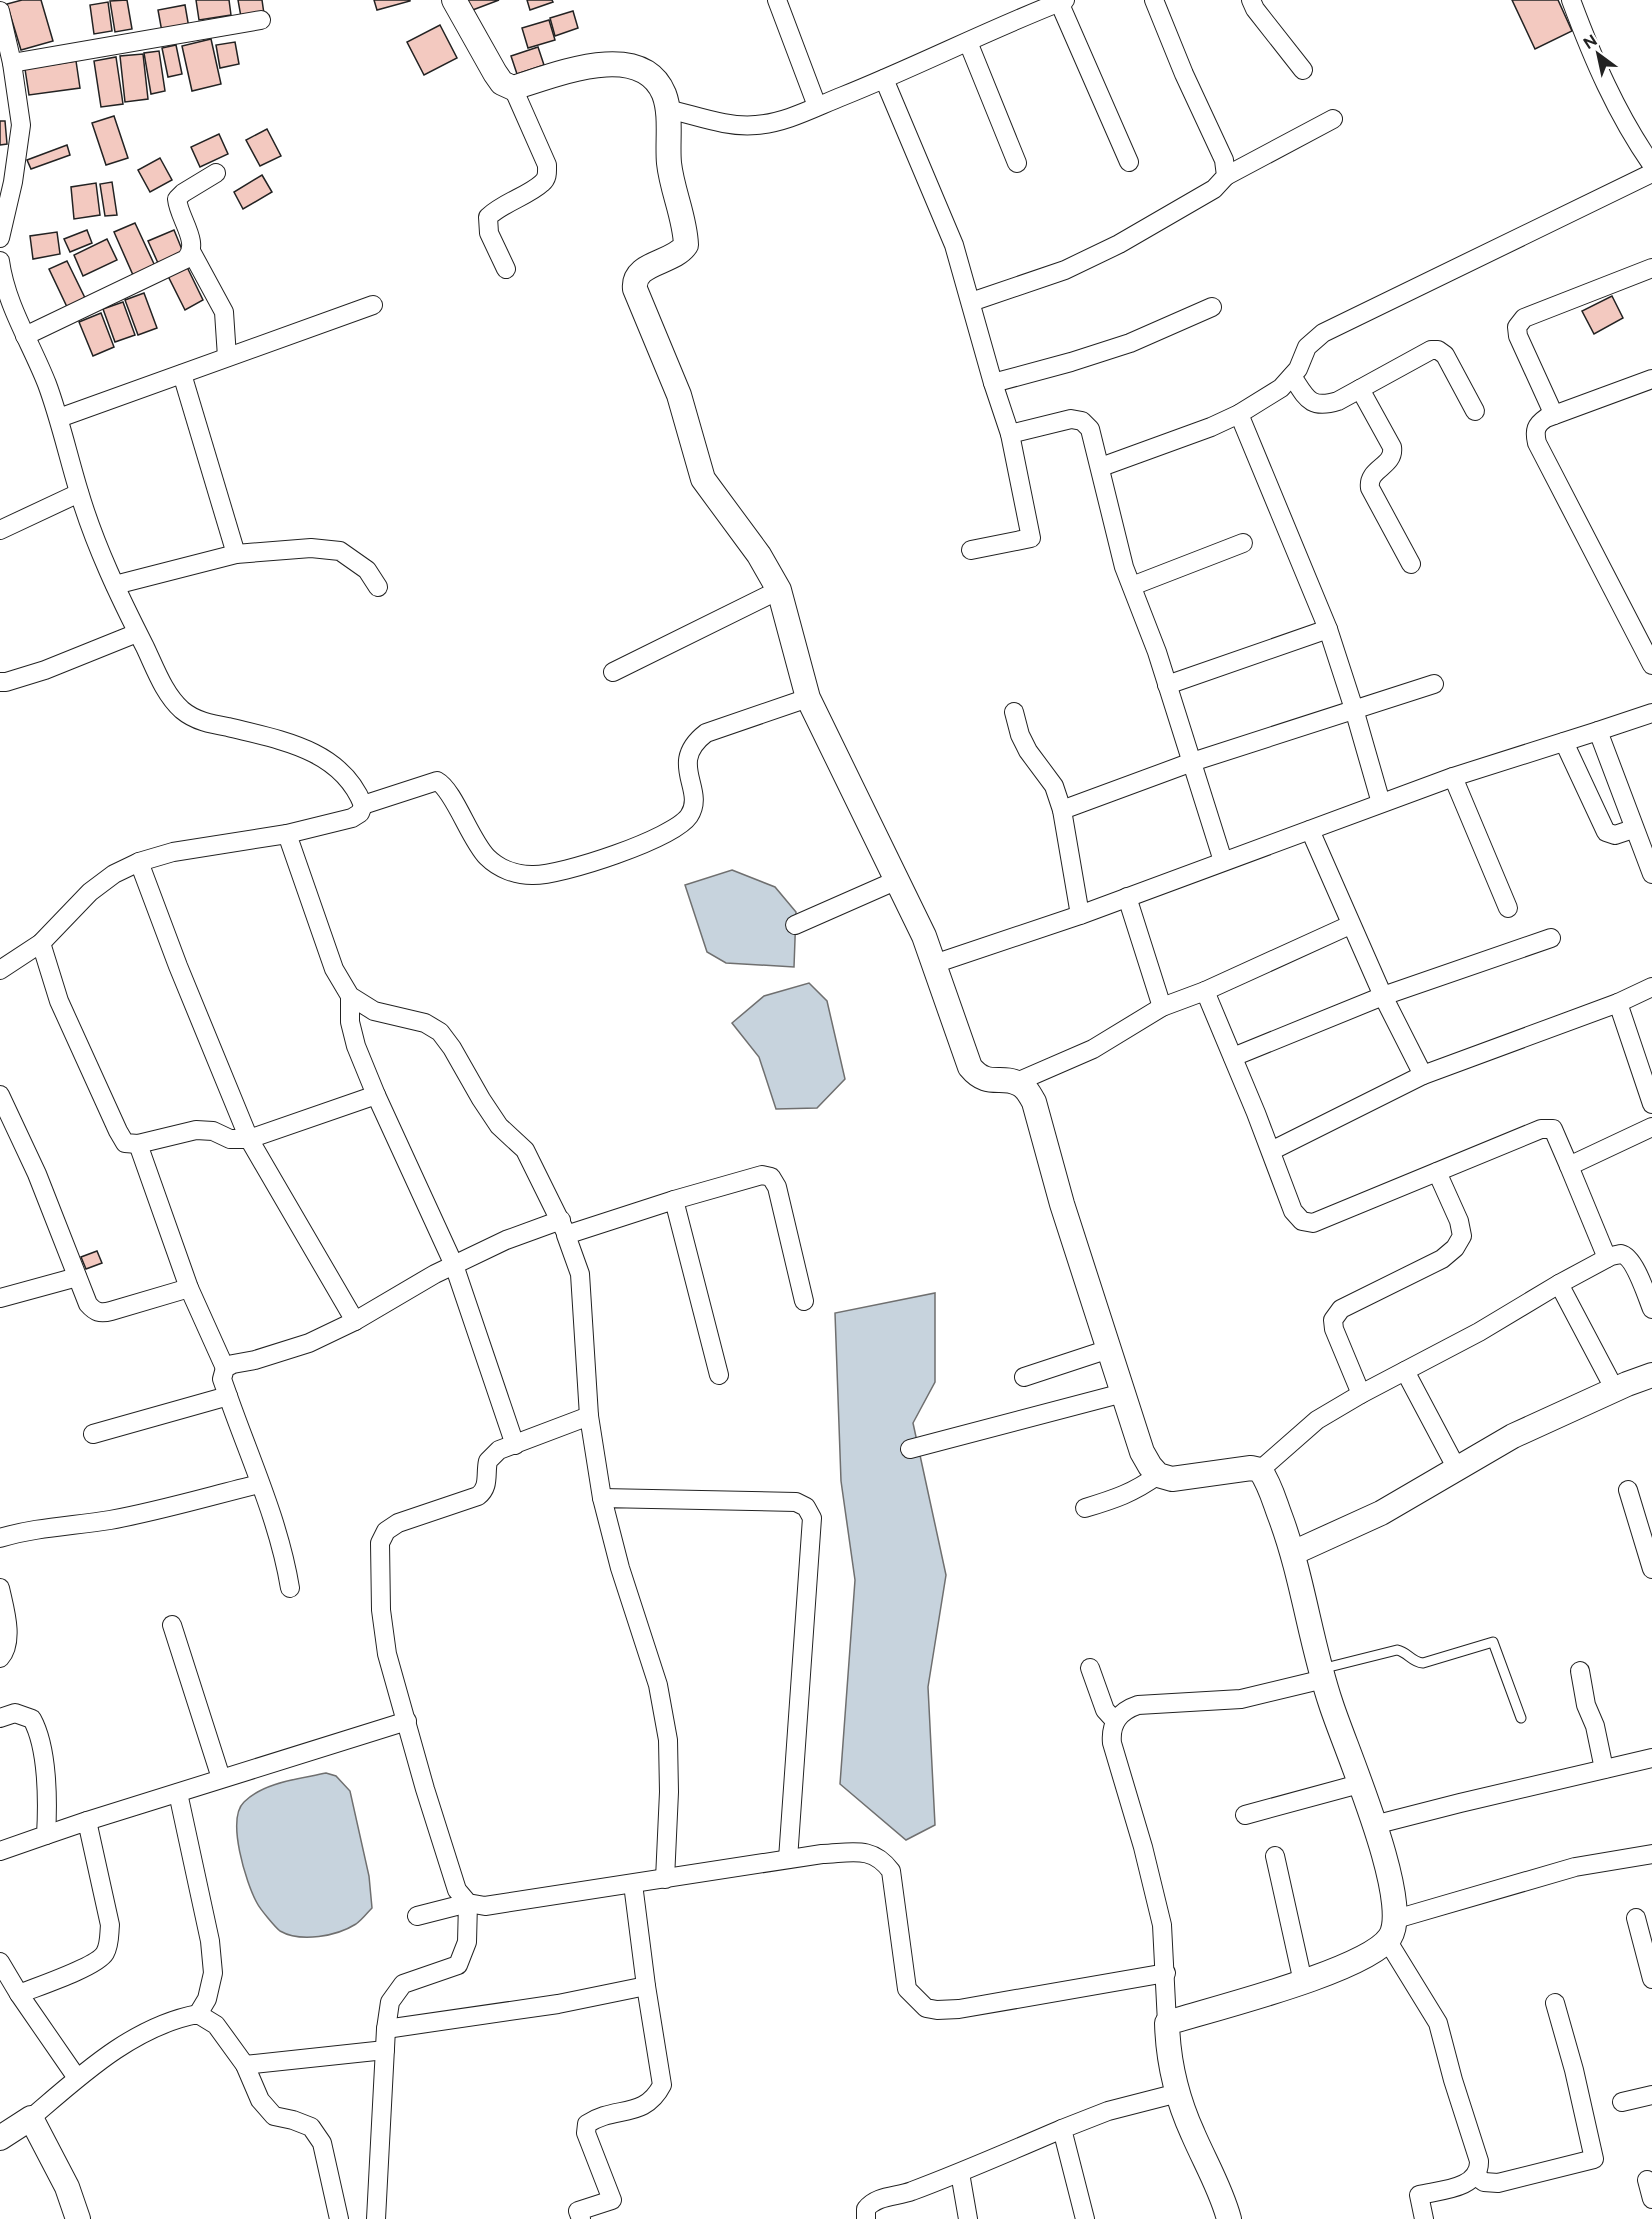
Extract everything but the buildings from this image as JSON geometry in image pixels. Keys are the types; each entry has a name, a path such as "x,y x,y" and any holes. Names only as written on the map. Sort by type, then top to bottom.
{"street":[{"path":"454,0 495,74 502,83 513,88 584,67 599,64 628,65 642,70 654,80 664,94 667,109 669,163 686,245 682,252 674,257 644,269 638,274 634,282 635,289 679,395 703,479 759,555 779,590 808,698 895,881 924,936 970,1067 977,1076 988,1080 1017,1082 1094,1049 1162,1007 1205,991 1350,925"},
{"path":"777,0 817,106"},
{"path":"1154,0 1184,74 1224,159 1226,176"},
{"path":"1251,0 1255,9 1303,70"},
{"path":"1571,0 1592,57 1630,133 1652,165"},
{"path":"667,109 734,124 756,125 782,120 884,79 1023,16 1062,1 1129,162"},
{"path":"0,11 12,63 21,125 13,182 0,238"},
{"path":"12,63 261,20"},
{"path":"968,42 1017,163"},
{"path":"884,79 954,245 993,383 1010,434 1031,538 971,550"},
{"path":"506,269 489,233 488,217 542,183 547,175 548,165 513,88"},
{"path":"971,302 1065,270 1119,244 1214,189 1226,176 1333,119"},
{"path":"216,173 177,199 178,208 192,244 192,253 224,312 227,357"},
{"path":"1101,467 1239,414 1281,388 1298,369 1307,347 1323,333 1652,173"},
{"path":"25,336 186,259 192,253"},
{"path":"1554,416 1518,336 1517,327 1524,318 1652,268"},
{"path":"1,273 59,418 79,493 115,585 164,687 181,709 199,721 276,739 318,754 346,776 363,805"},
{"path":"59,418 372,305"},
{"path":"993,383 1130,343 1212,307"},
{"path":"1292,376 1306,397 1315,405 1324,405 1338,401 1431,350 1438,350 1444,355 1475,411"},
{"path":"182,374 236,554"},
{"path":"1652,379 1554,416 1538,424 1535,432 1537,443 1652,665"},
{"path":"1360,389 1392,447 1393,455 1373,474 1369,482 1370,488 1411,564"},
{"path":"1239,414 1328,629 1381,804"},
{"path":"1010,434 1071,419 1082,421 1090,429 1124,567 1167,685 1223,861"},
{"path":"0,530 79,493"},
{"path":"1132,586 1243,543"},
{"path":"115,585 236,554 311,548 340,551 367,570 378,587"},
{"path":"613,672 779,590"},
{"path":"1167,685 1328,629"},
{"path":"2,678 45,670 137,633"},
{"path":"1062,810 1192,762 1434,684"},
{"path":"363,805 437,781 446,789 472,837 488,858 505,870 531,875 552,873 629,850 677,826 692,811 693,798 688,756 693,743 706,733 808,698"},
{"path":"1014,712 1028,751 1054,786 1062,810 1080,915"},
{"path":"934,964 1080,915 1453,777 1652,712"},
{"path":"1598,731 1633,829 1652,874"},
{"path":"1564,742 1606,832 1615,835 1633,829"},
{"path":"1453,777 1508,908"},
{"path":"0,970 40,943 90,892 114,874 139,862 173,852 287,834 352,818 360,813 363,805"},
{"path":"1310,830 1350,925 1423,1075"},
{"path":"287,834 334,969 350,996 374,1011 425,1023 440,1032 500,1126 525,1150 564,1228 580,1274 589,1416 602,1498 620,1568 658,1685 668,1740 669,1792 664,1879"},
{"path":"139,862 178,966 249,1139 355,1321"},
{"path":"795,925 895,881"},
{"path":"1127,897 1162,1007"},
{"path":"1233,1057 1383,996 1551,938"},
{"path":"40,943 59,1001 125,1143 138,1144 196,1130 213,1131 230,1139 249,1139 376,1095"},
{"path":"1271,1151 1423,1075 1618,1003 1652,987"},
{"path":"1205,991 1293,1210 1302,1221 1314,1223 1541,1129 1553,1129 1606,1258"},
{"path":"350,996 350,1022 356,1046 453,1265 515,1444"},
{"path":"1618,1003 1652,1104"},
{"path":"1017,1082 1027,1090 1034,1102 1062,1204 1142,1452 1150,1466 1158,1475 1172,1479 1251,1468 1260,1470 1267,1480 1293,1553 1322,1674 1389,1870 1392,1929 1438,2023 1453,2080 1479,2161 1480,2168 1476,2176 1468,2182 1419,2195 1424,2219"},
{"path":"0,1095 37,1174 88,1304 94,1311 101,1313 189,1288"},
{"path":"1569,1166 1652,1127"},
{"path":"138,1144 189,1288 225,1368 222,1378 285,1560 290,1588"},
{"path":"1361,1394 1334,1329 1333,1320 1341,1309 1442,1259 1455,1248 1462,1236 1459,1221 1437,1172"},
{"path":"225,1368 309,1343 355,1321 453,1265 506,1240 564,1228 762,1175 771,1177 777,1187 804,1301"},
{"path":"674,1200 719,1375"},
{"path":"1260,1470 1317,1420 1361,1394 1479,1332 1606,1258 1621,1254 1629,1259 1652,1309"},
{"path":"0,1298 77,1277"},
{"path":"1559,1284 1615,1390"},
{"path":"1024,1377 1109,1349"},
{"path":"1405,1371 1457,1469"},
{"path":"1293,1553 1381,1513 1513,1436 1652,1375"},
{"path":"910,1449 1123,1393"},
{"path":"93,1434 228,1396"},
{"path":"376,2219 386,2029 390,2002 403,1984 458,1965 466,1941 468,1903 457,1890 425,1789 386,1643 381,1610 380,1543 386,1531 398,1523 478,1496 487,1485 488,1461 499,1450 589,1416"},
{"path":"1085,1508 1138,1490 1158,1475"},
{"path":"0,1538 57,1526 88,1524 127,1517 259,1484"},
{"path":"1628,1490 1652,1569"},
{"path":"602,1498 796,1502 806,1507 812,1518 788,1859"},
{"path":"0,1588 7,1639 0,1658"},
{"path":"172,1625 221,1778"},
{"path":"1089,1668 1105,1710 1115,1721"},
{"path":"1580,1671 1586,1705 1595,1726 1604,1769"},
{"path":"1229,2219 1185,2115 1170,2061 1162,1925 1143,1847 1111,1735 1115,1721 1124,1711 1138,1705 1241,1699 1322,1674"},
{"path":"0,1718 15,1713 32,1719 40,1733 48,1805 46,1835"},
{"path":"0,1851 87,1821 407,1720"},
{"path":"1374,1826 1460,1803 1652,1758"},
{"path":"1245,1815 1359,1784"},
{"path":"178,1793 210,1941 213,1973 207,1999 198,2014"},
{"path":"19,1994 89,1966 104,1955 109,1940 110,1924 87,1821"},
{"path":"417,1916 468,1903 485,1906 822,1854 869,1852 884,1861 891,1871 907,1989 926,2008 959,2009 1166,1973"},
{"path":"1167,2023 1303,1982 1366,1957 1392,1929 1575,1867 1652,1854"},
{"path":"1275,1856 1303,1982"},
{"path":"581,2219 579,2211 612,2200 586,2133 587,2124 596,2118 643,2106 656,2097 662,2085 633,1884"},
{"path":"1636,1918 1652,1979"},
{"path":"0,1962 19,1994 77,2078"},
{"path":"386,2029 548,2006 646,1986"},
{"path":"1476,2176 1484,2182 1497,2183 1594,2159 1574,2070 1555,2003"},
{"path":"0,2138 32,2118 77,2078 133,2039 176,2018 198,2014 216,2025 245,2065 260,2100 274,2116 294,2120 311,2127 322,2143 339,2219"},
{"path":"245,2065 385,2050"},
{"path":"866,2219 866,2209 877,2200 906,2194 1108,2111 1178,2093"},
{"path":"1622,2102 1652,2095"},
{"path":"32,2118 68,2187 78,2219"},
{"path":"1062,2129 1085,2219"},
{"path":"960,2173 968,2219"},
{"path":"1647,2180 1652,2199"}],"lane":[{"path":"1322,1674 1397,1650 1407,1653 1413,1661 1423,1663 1494,1641 1521,1718"}],"shaded area":[{"path":"732,870 775,887 796,912 794,967 726,963 707,952 685,885"},
{"path":"809,983 827,1001 845,1079 817,1108 776,1109 759,1057 732,1023 764,996"},
{"path":"935,1293 935,1382 913,1423 946,1575 928,1687 935,1825 906,1840 840,1784 855,1580 841,1481 835,1313"},
{"path":"326,1773 336,1776 350,1791 369,1876 372,1908 356,1924 339,1932 319,1937 298,1937 280,1931 257,1903 243,1867 237,1836 239,1810 244,1802 261,1790 282,1782"}]}
